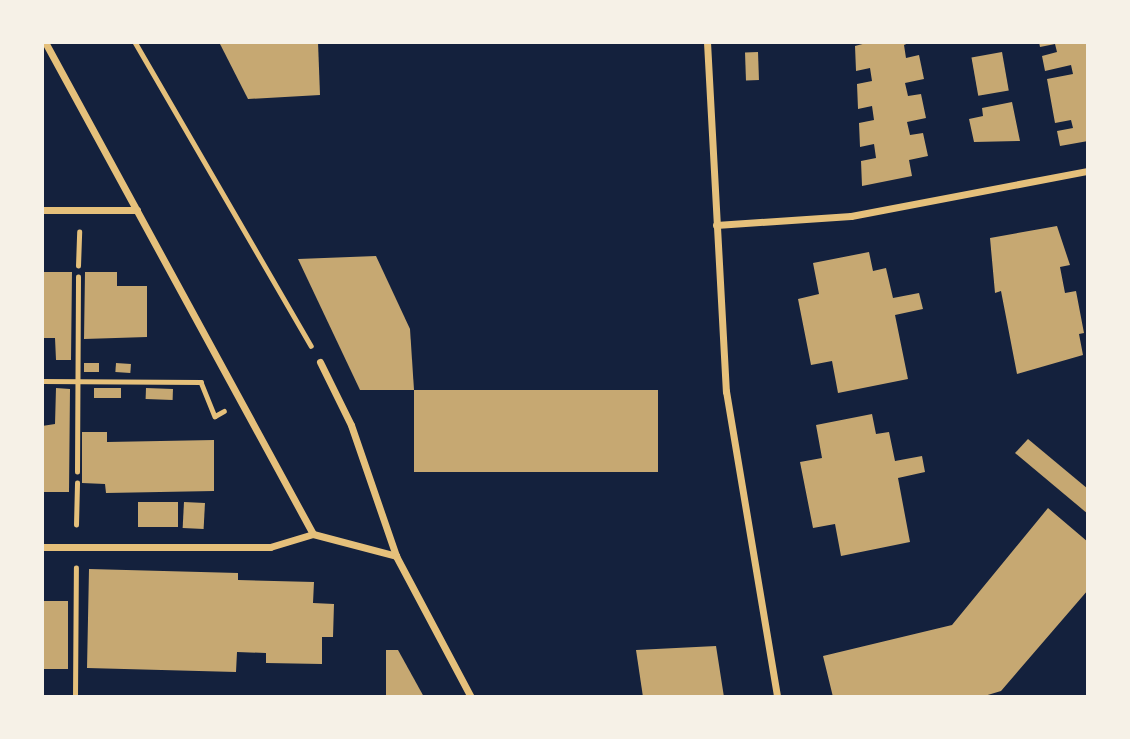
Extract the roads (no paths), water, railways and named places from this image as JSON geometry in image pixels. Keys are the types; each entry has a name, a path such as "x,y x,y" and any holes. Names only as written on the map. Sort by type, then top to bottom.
{"street":[{"path":"45,42 244,402 313,534"},
{"path":"707,42 726,391 777,697"},
{"path":"716,225 851,216 1088,171"},
{"path":"42,211 137,210"},
{"path":"320,362 351,425 396,556 471,697"},
{"path":"42,547 270,547 313,534 396,556"}]}
